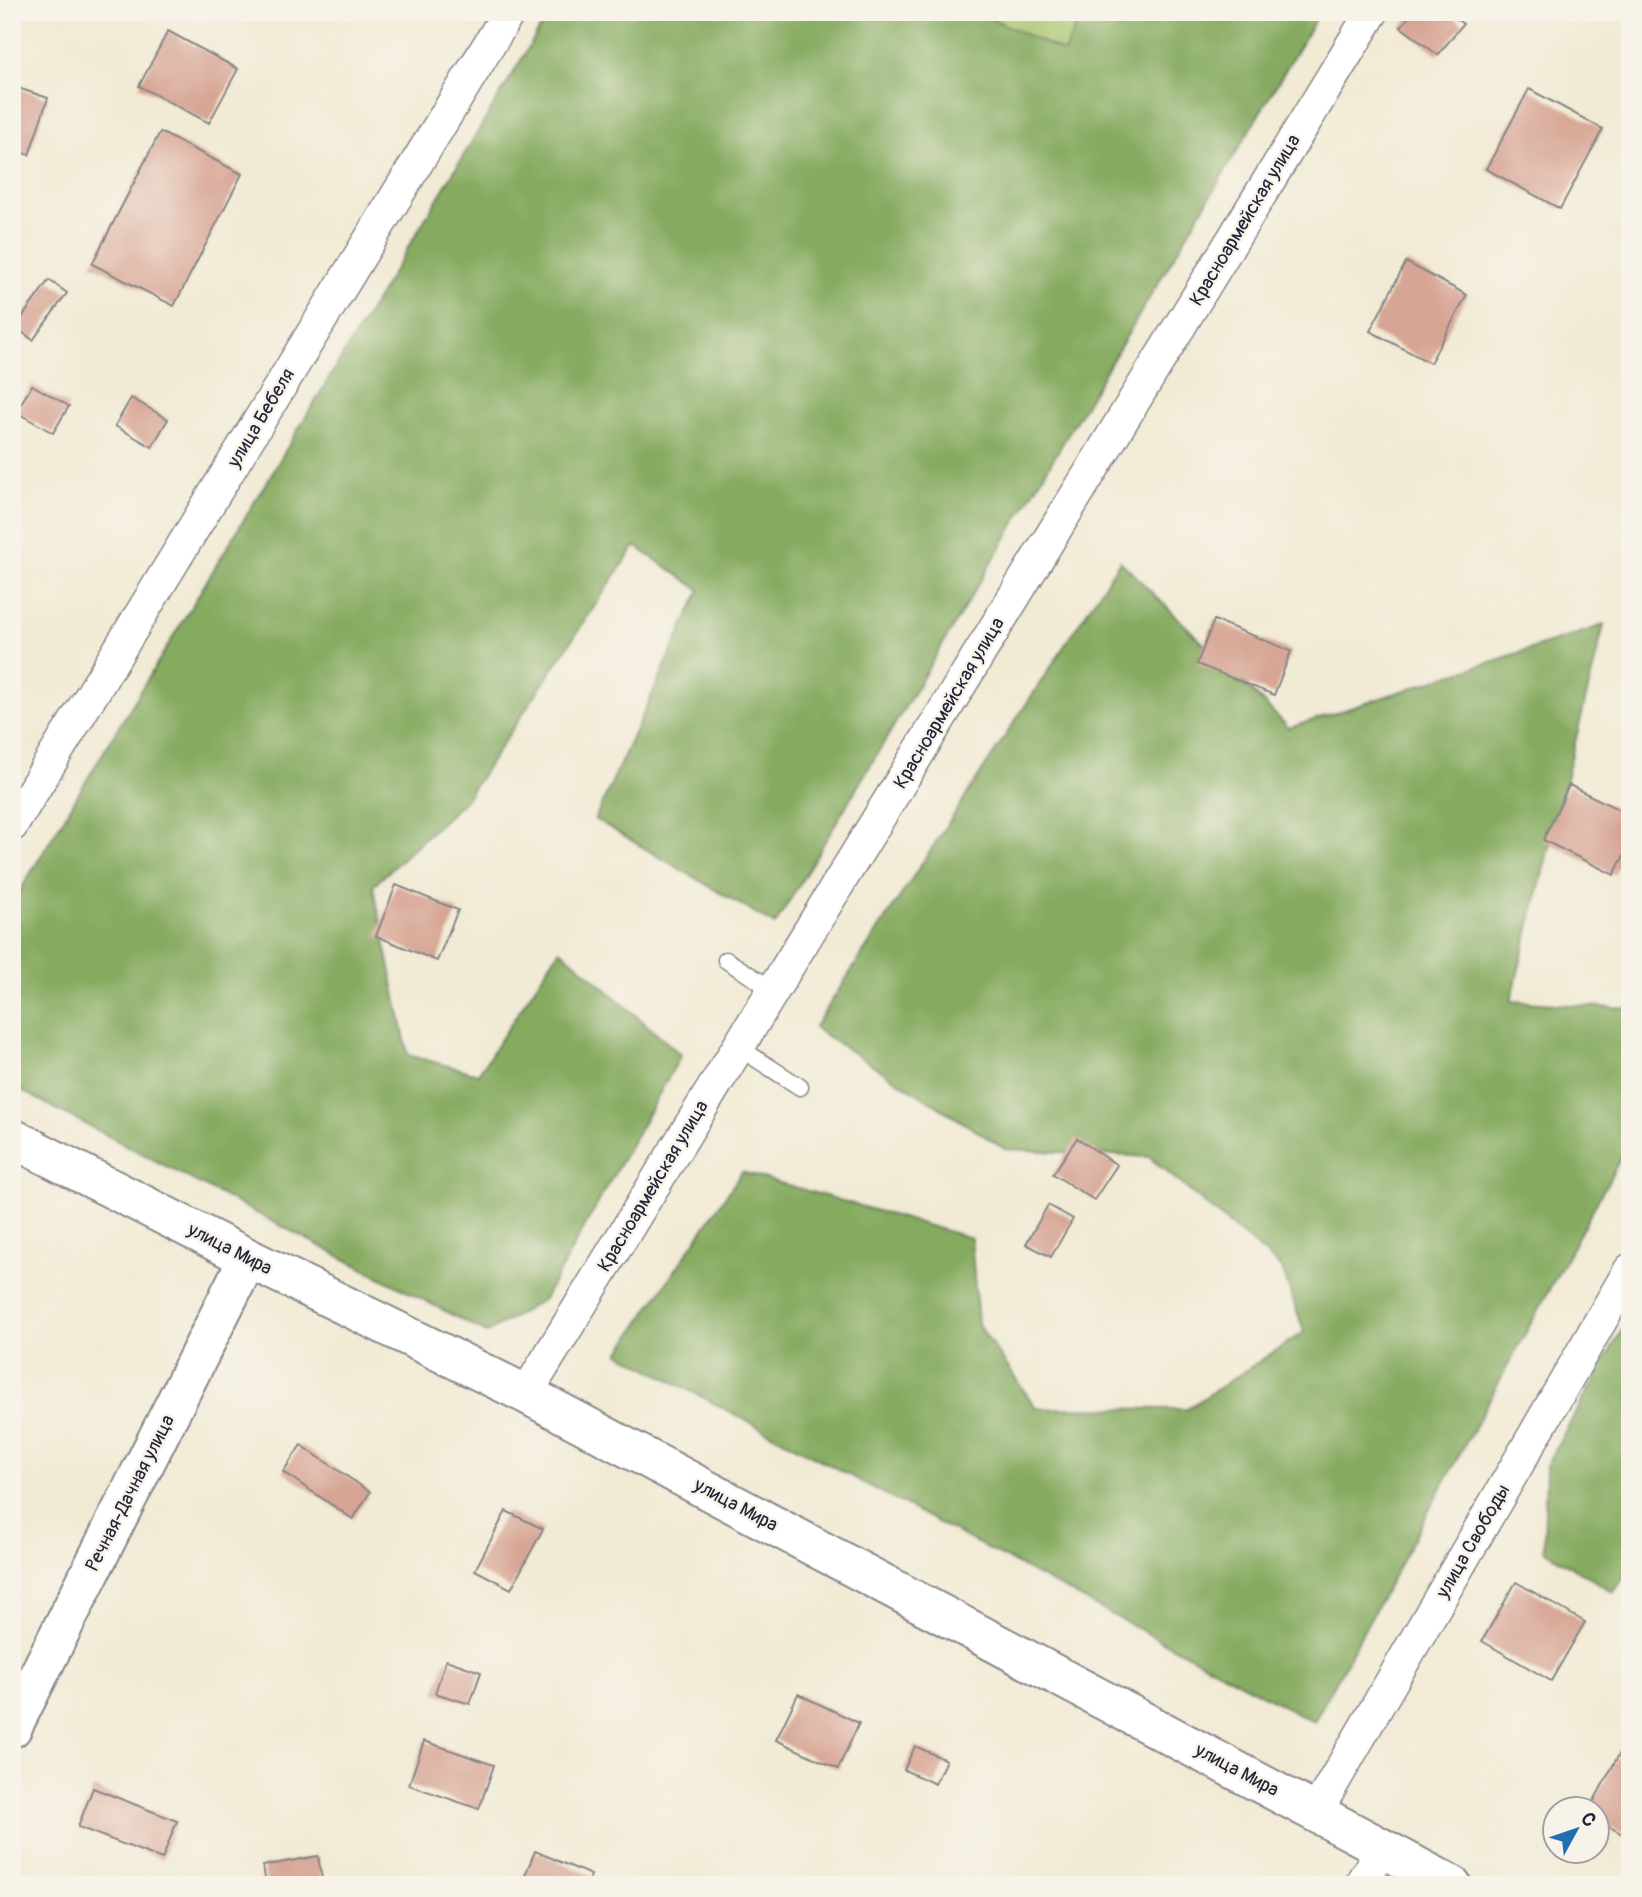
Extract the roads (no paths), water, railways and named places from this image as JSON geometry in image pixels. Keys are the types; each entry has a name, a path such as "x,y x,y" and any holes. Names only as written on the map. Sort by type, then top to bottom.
{"street":[{"name":"улица Бебеля","path":"12,825 509,12"},
{"name":"Красноармейская улица","path":"526,1394 1372,12"},
{"name":"улица Мира","path":"12,1138 247,1258 526,1394 1452,1885"},
{"name":"Речная-Дачная улица","path":"12,1728 247,1258"},
{"name":"улица Свободы","path":"1316,1812 1630,1270"},
{"path":"1360,1885 1383,1847"}],"lane":[{"path":"726,960 773,990"},
{"path":"738,1047 800,1087"}]}
